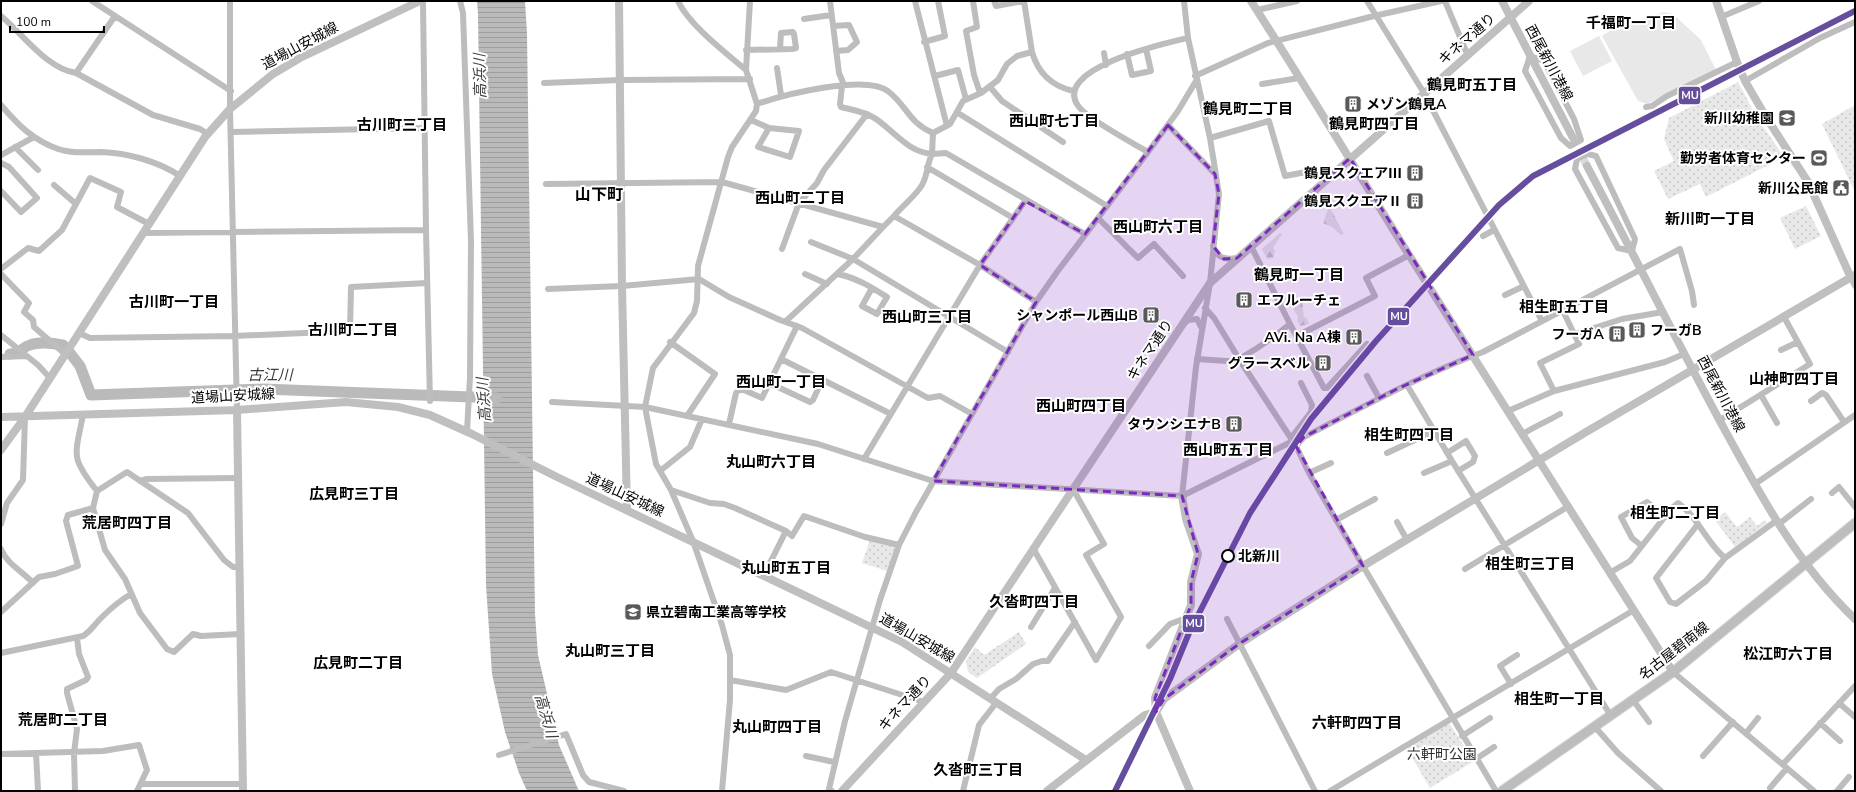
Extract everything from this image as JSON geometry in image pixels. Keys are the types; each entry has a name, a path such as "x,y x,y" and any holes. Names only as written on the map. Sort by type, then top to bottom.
{"main road":[{"name":"名古屋碧南線","path":"1502,791 1673,672 1855,524"}],"street":[{"path":"92,1 231,91"},
{"path":"142,784 243,788 238,567 237,410 234,336 234,233 232,132 230,109 230,1"},
{"name":"道場山安城線","path":"25,417 180,176 208,134 230,109 273,74 300,58 420,1"},
{"path":"423,1 424,128 430,401"},
{"path":"460,1 463,13 471,241 470,432"},
{"path":"619,1 622,286 627,509"},
{"path":"678,1 682,10 719,48 746,70"},
{"path":"722,791 730,707 730,655 722,625 692,541 671,490 656,464 645,407 653,368 670,342 694,313 697,302 699,279 698,266 728,157 732,147 756,111 757,104 746,70 750,1"},
{"path":"830,1 839,73 843,86 841,106 876,118 907,144 921,153 946,153 1025,201 1085,234"},
{"path":"915,1 924,42 947,126"},
{"path":"924,42 945,36 938,1"},
{"path":"973,1 977,27 966,31 974,75 980,93"},
{"path":"994,1 996,6 1024,1 1032,52 1041,73 1063,89 1074,91"},
{"path":"1184,1 1188,38 1210,138 1219,194 1210,283 1197,359 1182,496 1186,518 1198,554 1191,582 1191,605 1155,698 1156,712 1190,791"},
{"path":"1251,1 1278,42 1409,255 1673,672 1814,791"},
{"path":"1257,10 1272,4 1297,1"},
{"path":"1367,1 1374,16 1393,41 1424,93 1542,321"},
{"path":"832,791 829,789 834,762 872,627 899,545 933,481 1036,302 1085,234 1168,125 1196,79 1268,43 1278,42 1374,16 1441,1"},
{"path":"1444,1 1468,56"},
{"name":"西尾新川港線","path":"1502,1 1573,138"},
{"name":"キネマ通り","path":"842,791 951,673 1210,283 1236,258 1529,1"},
{"path":"1716,1 1737,62 1746,81 1766,117 1808,182 1853,276 1855,286"},
{"path":"1721,17 1759,1"},
{"path":"804,19 832,15"},
{"path":"1,16 49,60 65,71 76,74 153,116 200,129 208,134"},
{"path":"76,74 115,16"},
{"path":"1746,81 1820,38 1855,22"},
{"path":"833,26 849,25 857,42 848,50 836,51"},
{"path":"1148,152 1085,113 1074,99 1074,91 1082,79 1127,54 1188,38"},
{"path":"746,50 780,49"},
{"path":"1127,54 1132,75 1151,71 1146,49"},
{"path":"757,104 781,96 859,83 884,88 891,93 921,128 933,133 947,126 958,113 966,99 980,93 998,80 1007,64 1017,56 1032,52"},
{"path":"1104,53 1106,65"},
{"path":"1530,56 1544,61 1574,119 1581,140 1570,146 1560,138 1526,71 1530,56"},
{"path":"1646,106 1652,106 1667,96 1737,62"},
{"path":"777,68 781,96"},
{"path":"934,76 958,70 966,99"},
{"path":"1262,84 1299,78"},
{"path":"544,83 621,80 750,79"},
{"path":"990,87 1002,101 1063,142"},
{"path":"1,105 19,127 59,150 73,152 102,152 131,156 173,171 180,176"},
{"path":"958,113 1107,206"},
{"path":"782,249 799,203 817,183 824,170 867,114"},
{"path":"750,120 769,128 799,131 790,157 758,147 769,128"},
{"path":"1210,138 1268,120 1285,176 1306,172 1331,175"},
{"path":"1168,125 1215,174"},
{"path":"232,132 424,128"},
{"path":"786,321 838,274 923,185 932,154 933,133"},
{"path":"1,155 34,137"},
{"path":"15,148 38,170"},
{"path":"1588,154 1596,156 1635,239 1632,251 1618,248 1575,169 1577,159 1588,154"},
{"path":"1,163 9,167 37,198 21,212 1,191"},
{"name":"西尾新川港線","path":"1587,166 1642,270 1692,370 1777,522 1806,564 1855,619"},
{"path":"927,167 1013,218"},
{"path":"1,270 28,248 39,251 62,230 90,178 121,192 117,207 149,224"},
{"path":"546,184 722,182 883,226"},
{"path":"54,185 76,204"},
{"path":"1,203 7,197"},
{"path":"864,459 980,265 1025,201"},
{"path":"894,216 980,265 1036,302"},
{"path":"1098,218 1138,258 1154,244 1183,276"},
{"path":"144,233 426,230"},
{"path":"1483,236 1494,230"},
{"path":"811,242 853,259 1008,352"},
{"path":"1213,246 1216,253 1224,259 1236,258"},
{"path":"1251,246 1324,388 1327,388 1367,344"},
{"path":"552,402 645,407 729,424 818,444 933,481 1182,496 1304,437 1459,359 1473,355 1563,311 1680,250 1692,292 1694,305"},
{"path":"1297,336 1375,296 1366,278 1409,255"},
{"path":"1,274 29,303 24,312 33,320 34,327 65,354"},
{"path":"805,274 827,284"},
{"path":"838,274 855,278 872,288"},
{"path":"1047,791 1144,715 1156,712 1164,699 1239,644 1363,566 1853,276"},
{"path":"548,289 622,286 699,279 729,296 780,320 797,326 907,385 928,398 940,396 972,414"},
{"path":"79,332 90,338 234,336 350,331 351,287 427,283"},
{"path":"1505,295 1524,286"},
{"path":"1205,308 1214,318 1293,442 1309,474 1462,736 1496,791"},
{"path":"1554,391 1540,363 1579,344 1563,311"},
{"path":"1575,334 1622,319 1663,312"},
{"path":"1720,420 1810,364 1784,317"},
{"path":"1180,328 1188,320 1193,319 1200,322 1202,331"},
{"path":"1197,359 1240,361 1290,324"},
{"path":"729,424 736,393 739,390 744,390 762,398 797,326"},
{"path":"1,335 50,378"},
{"path":"670,342 715,374 687,416"},
{"path":"1780,350 1798,342"},
{"path":"1508,411 1554,391 1665,362 1684,354"},
{"path":"1,357 26,356"},
{"path":"781,359 891,414"},
{"path":"1367,376 1379,398"},
{"path":"770,383 810,402 813,400 822,380"},
{"path":"1293,442 1311,412 1312,405 1300,383"},
{"path":"1407,385 1475,499 1611,716"},
{"path":"1811,401 1822,393 1826,395 1844,422"},
{"path":"1761,395 1777,423"},
{"name":"道場山安城線","path":"1,417 237,410 346,402 405,409 430,415 470,432 902,642 1086,760"},
{"path":"1523,434 1542,422 1547,422 1560,414"},
{"path":"82,415 76,453 77,461 82,473 97,492"},
{"path":"1755,484 1855,415"},
{"path":"1,450 25,417"},
{"path":"1,524 7,503 23,480 25,417"},
{"path":"660,471 690,447 702,419"},
{"path":"1387,453 1434,431"},
{"path":"1447,453 1466,441 1475,456 1473,462 1458,471"},
{"path":"1424,473 1452,461"},
{"path":"1309,474 1331,462"},
{"path":"238,567 233,567 224,560 188,513 127,472 97,492 93,508 105,550 125,579 140,613 166,649 174,652 193,634 201,636 240,634"},
{"path":"140,481 147,479 238,478"},
{"path":"1832,493 1839,487 1855,507"},
{"path":"1033,548 1096,660 1121,617 1086,555 1104,544 1073,489"},
{"path":"671,490 710,503 724,504 735,508 786,531 792,536 804,516 865,537 899,545"},
{"path":"1336,520 1375,499"},
{"path":"1698,524 1656,578 1670,602 1676,604 1706,581 1725,558 1811,499"},
{"path":"1642,546 1632,538 1621,517 1647,502 1665,517"},
{"path":"1611,572 1630,561 1678,503 1689,511 1715,549 1725,558"},
{"path":"1465,569 1568,506"},
{"path":"1,612 39,577 55,574 78,566 66,521 68,515 93,508"},
{"path":"1397,522 1407,540"},
{"path":"764,575 786,531"},
{"path":"1,549 8,561 33,583"},
{"path":"1031,627 1055,588"},
{"path":"1,653 77,638 90,632 100,619 119,601 131,594"},
{"path":"1330,791 1634,610"},
{"path":"1149,646 1170,624 1186,618"},
{"path":"1227,619 1315,791"},
{"path":"963,791 979,725 999,689 1016,679 1033,664 1048,661 1075,622"},
{"path":"75,791 74,753 77,729 66,693 67,689 86,680 88,677 79,654 77,638"},
{"path":"1511,684 1500,666 1517,655"},
{"path":"730,680 786,690 831,672 924,702"},
{"path":"1770,788 1785,766 1820,723 1854,689"},
{"path":"1633,700 1649,722"},
{"path":"1839,703 1855,717"},
{"path":"1462,736 1490,718"},
{"path":"1746,733 1758,718"},
{"path":"1703,756 1733,722"},
{"path":"1820,723 1840,741"},
{"path":"1595,727 1618,754 1661,791"},
{"path":"501,754 566,734 582,775 589,782 624,791"},
{"path":"1,754 74,753 102,751 139,745 147,770 138,791"},
{"path":"1476,759 1494,747"},
{"path":"36,753 38,791"},
{"path":"806,756 834,762"},
{"path":"1837,791 1849,777"}],"highlighted area":[{"path":"1168,125 1215,174 1219,194 1213,246 1224,259 1237,258 1350,158 1473,355 1397,389 1304,437 1296,446 1363,566 1239,644 1164,699 1156,712 1155,698 1191,605 1191,582 1198,554 1182,496 933,481 1036,302 980,265 1025,201 1085,234"}],"green space":[{"path":"1664,12 1673,14 1701,40 1716,70 1647,104 1638,101 1602,36 1616,27"},
{"path":"1599,36 1612,61 1583,76 1570,51"},
{"path":"1738,82 1756,116 1784,157 1706,197 1700,184 1668,199 1654,171 1674,161 1664,139 1669,118"},
{"path":"1855,105 1855,192 1822,124"},
{"path":"1329,206 1344,234 1341,235 1332,227 1323,223"},
{"path":"1806,206 1821,236 1795,249 1780,218"},
{"path":"1280,233 1282,234 1273,248 1275,251 1273,258 1267,259 1262,249"},
{"path":"1302,301 1304,318 1306,317 1309,324 1300,326 1297,320 1298,317 1293,308"},
{"path":"1725,512 1737,527 1750,517 1757,526 1765,520 1767,523 1735,547 1715,520"},
{"path":"870,540 894,546 896,549 887,571 862,563"},
{"path":"1019,632 1026,644 977,678 968,672 966,661 975,647 984,655"},
{"name":"六軒町公園","path":"1449,723 1474,761 1430,788 1407,749"}],"water":[{"name":"高浜川","path":"477,1 525,1 527,33 535,614 538,655 559,745 579,791 527,791 519,773 505,732 492,674 486,585"}],"waterway":[{"name":"古江川","path":"10,354 17,353 27,346 38,343 63,345"},
{"name":"古江川","path":"70,353 80,366 91,395 263,389 497,398"}],"tunnel":[{"path":"1573,138 1587,166"}],"transit line":[{"name":"MU","path":"1115,791 1170,679 1189,633 1250,513 1311,419 1376,341 1499,205 1533,176 1855,11"}],"place":[{"name":"メゾン鶴見A","path":"1353,104"},
{"name":"新川幼稚園","path":"1787,118"},
{"name":"勤労者体育センター","path":"1819,158"},
{"name":"鶴見スクエアⅢ","path":"1415,173"},
{"name":"新川公民館","path":"1841,188"},
{"name":"鶴見スクエアⅡ","path":"1415,201"},
{"name":"エフルーチェ","path":"1244,300"},
{"name":"シャンポール西山B","path":"1151,315"},
{"name":"フーガB","path":"1637,330"},
{"name":"フーガA","path":"1617,334"},
{"name":"AVi. Na A棟","path":"1354,337"},
{"name":"グラースベル","path":"1323,363"},
{"name":"タウンシエナB","path":"1234,424"},
{"name":"北新川","path":"1228,556"},
{"name":"県立碧南工業高等学校","path":"633,612"}],"district":[{"name":"千福町一丁目","path":"1631,23"},
{"name":"鶴見町五丁目","path":"1472,85"},
{"name":"鶴見町二丁目","path":"1248,109"},
{"name":"西山町七丁目","path":"1054,121"},
{"name":"鶴見町四丁目","path":"1374,124"},
{"name":"古川町三丁目","path":"402,125"},
{"name":"山下町","path":"599,195"},
{"name":"西山町二丁目","path":"800,198"},
{"name":"新川町一丁目","path":"1710,219"},
{"name":"西山町六丁目","path":"1158,227"},
{"name":"鶴見町一丁目","path":"1299,275"},
{"name":"古川町一丁目","path":"174,302"},
{"name":"相生町五丁目","path":"1564,307"},
{"name":"西山町三丁目","path":"927,317"},
{"name":"古川町二丁目","path":"353,330"},
{"name":"山神町四丁目","path":"1794,379"},
{"name":"西山町一丁目","path":"781,382"},
{"name":"西山町四丁目","path":"1081,406"},
{"name":"相生町四丁目","path":"1409,435"},
{"name":"西山町五丁目","path":"1228,450"},
{"name":"丸山町六丁目","path":"771,462"},
{"name":"広見町三丁目","path":"354,494"},
{"name":"相生町二丁目","path":"1675,513"},
{"name":"荒居町四丁目","path":"127,523"},
{"name":"相生町三丁目","path":"1530,564"},
{"name":"丸山町五丁目","path":"786,568"},
{"name":"久沓町四丁目","path":"1034,602"},
{"name":"丸山町三丁目","path":"610,651"},
{"name":"松江町六丁目","path":"1788,654"},
{"name":"広見町二丁目","path":"358,663"},
{"name":"相生町一丁目","path":"1559,699"},
{"name":"荒居町二丁目","path":"63,720"},
{"name":"六軒町四丁目","path":"1357,723"},
{"name":"丸山町四丁目","path":"777,727"},
{"name":"久沓町三丁目","path":"978,770"}]}
